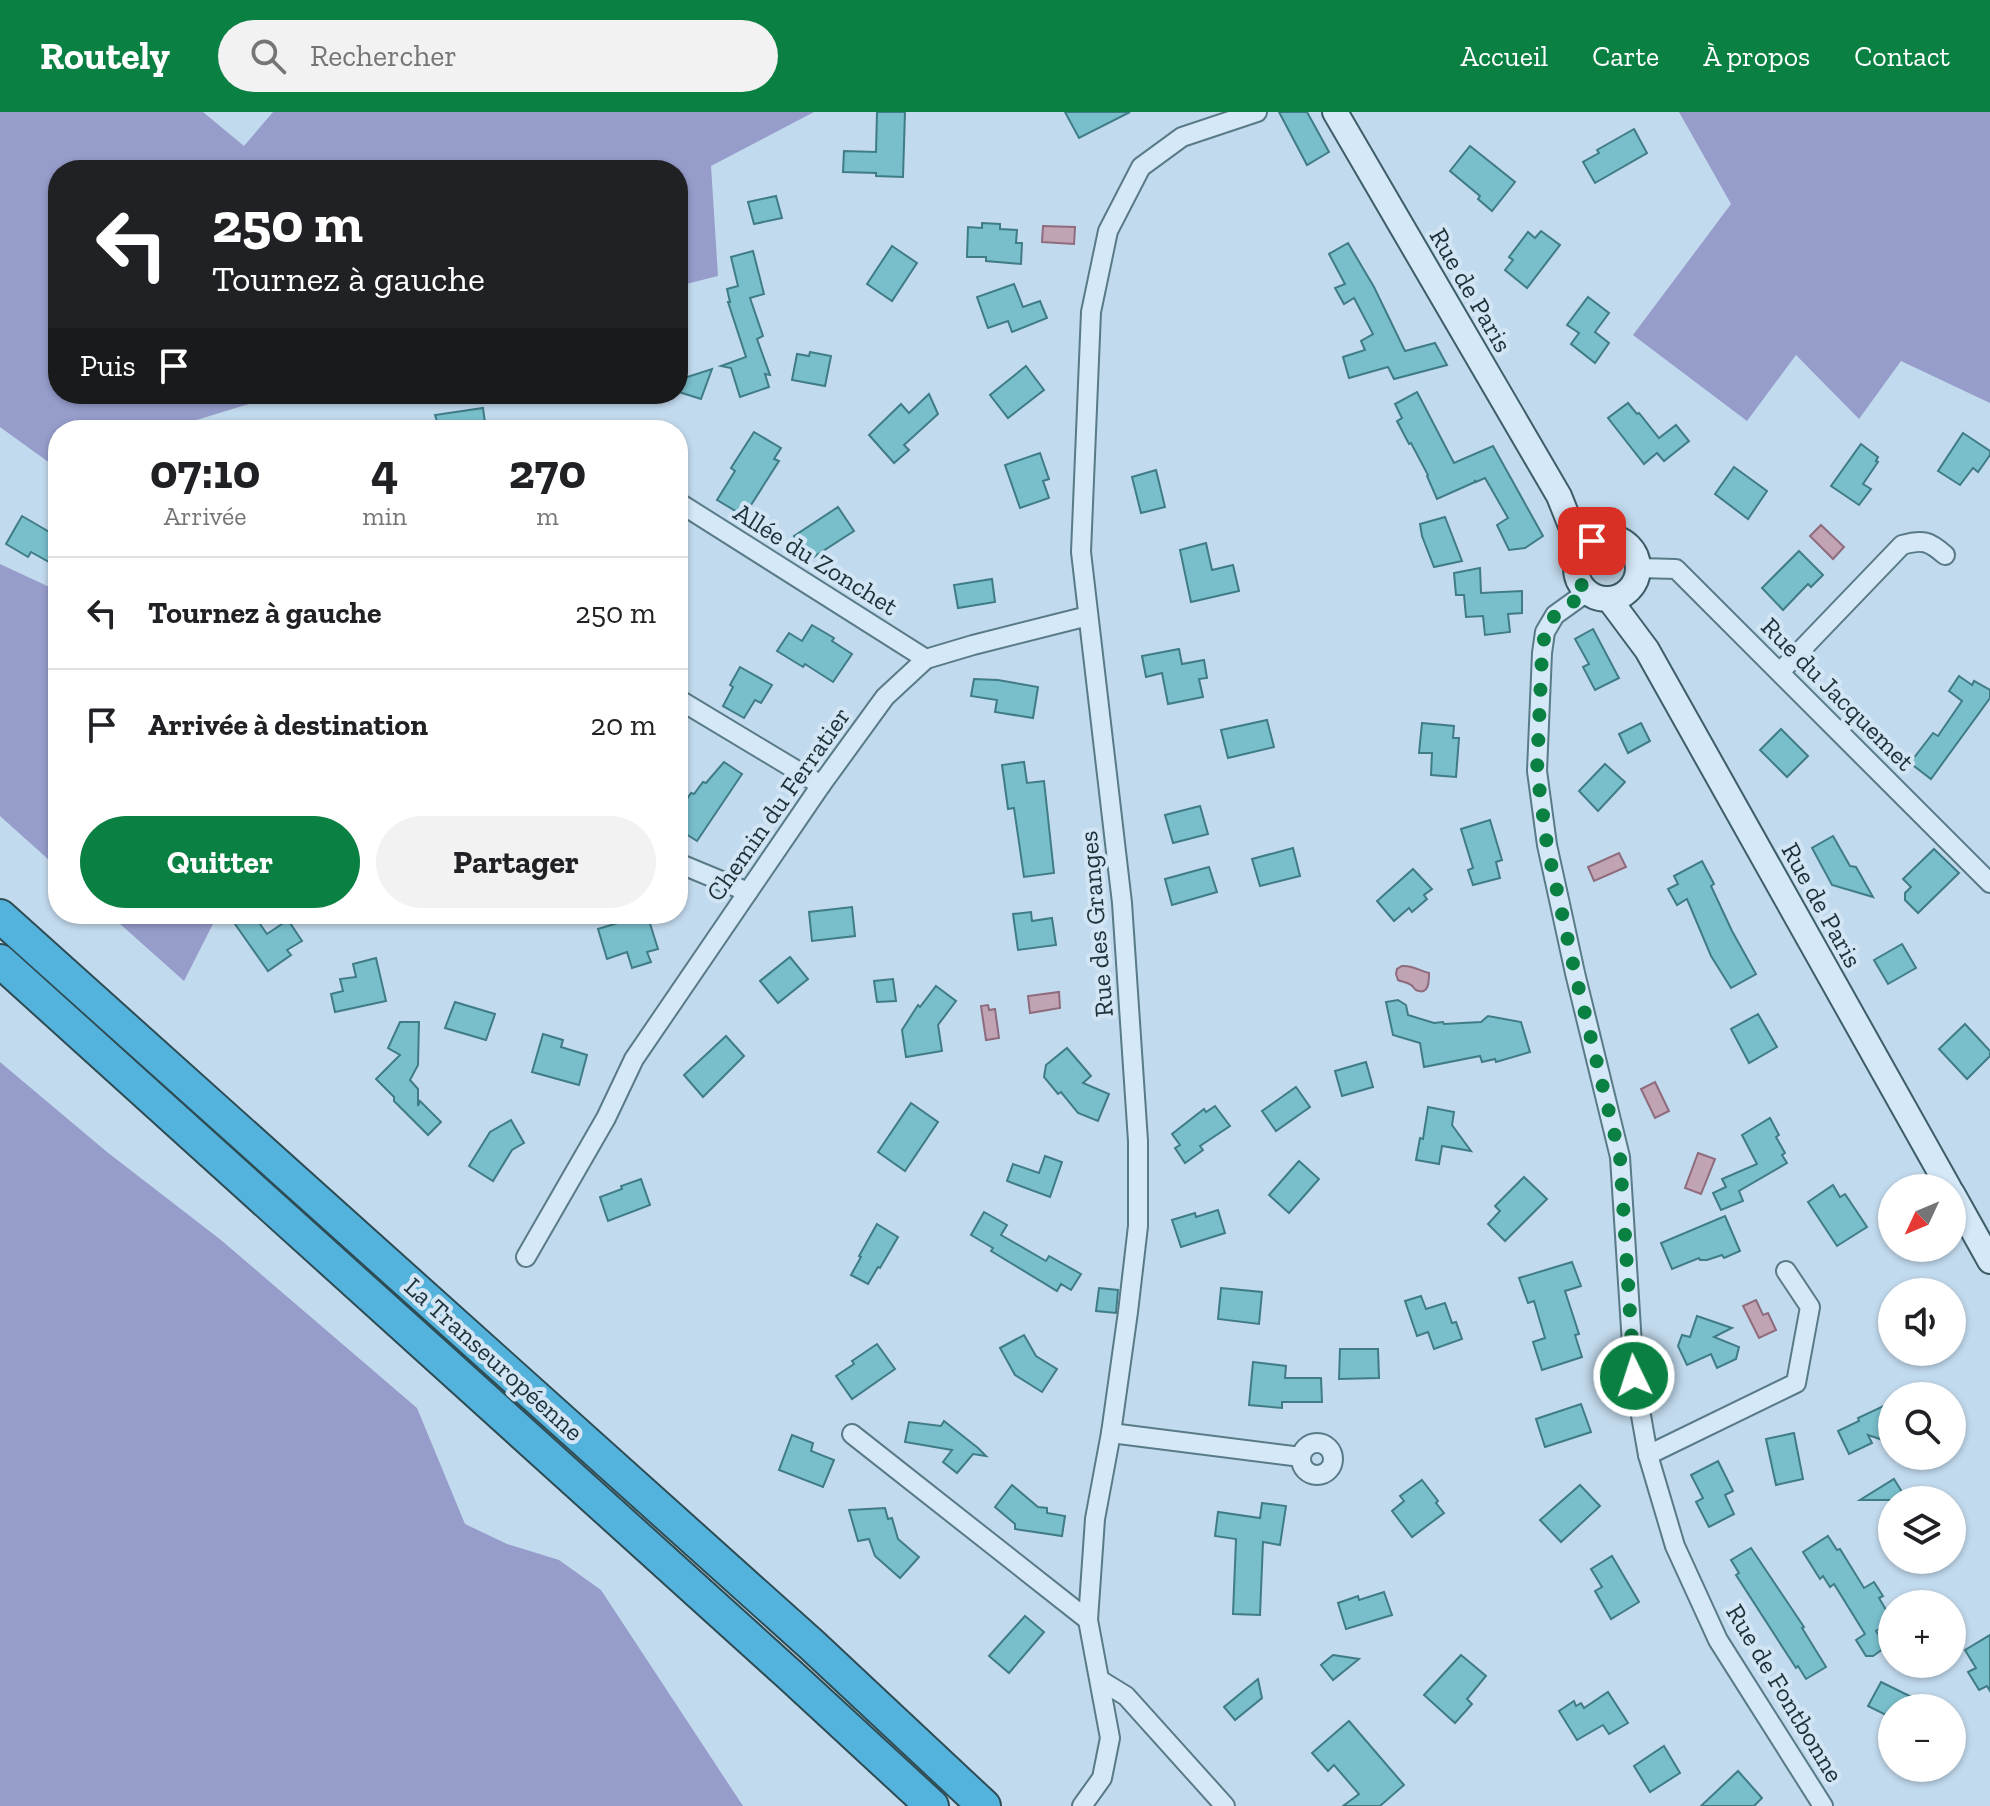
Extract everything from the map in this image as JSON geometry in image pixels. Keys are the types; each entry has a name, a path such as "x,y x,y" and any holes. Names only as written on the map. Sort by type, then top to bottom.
{"highway":[{"name":"La Transeuropéenne","path":"0,916 812,1645 984,1806"},
{"name":"La Transeuropéenne","path":"0,961 932,1806"}],"main road":[{"name":"Rue de Paris","path":"1335,112 1559,496 1581,551"},
{"name":"Rue de Paris","path":"1559,496 1602,537"},
{"path":"1602,537 1624,542 1637,559 1635,578 1624,594 1598,596 1578,579 1576,568 1581,551 1602,537"},
{"name":"Rue de Paris","path":"1635,578 1647,650"},
{"name":"Rue de Paris","path":"1598,596 1647,650 1941,1174"},
{"path":"1966,1218 1990,1261"}],"street":[{"name":"Rue des Granges","path":"1082,1806 1102,1778 1110,1738 1088,1620 1095,1519 1111,1433 1138,1226 1138,1141 1122,903 1081,552 1091,312 1108,231 1141,167 1182,137 1257,112"},
{"name":"Allée du Zonchet","path":"688,508 926,659"},
{"path":"1780,672 1902,545 1916,541 1932,543 1945,555"},
{"name":"Rue du Jacquemet","path":"1635,578 1676,569 1990,883"},
{"name":"Rue de Fontbonne","path":"1598,596 1555,615 1545,632 1537,771 1547,845 1620,1157 1634,1376 1648,1455 1675,1546 1718,1640 1823,1806"},
{"name":"Chemin du Ferratier","path":"526,1257 606,1118 634,1059 821,785 885,697 926,659 1088,616"},
{"path":"688,705 821,785"},
{"path":"688,867 748,892"},
{"path":"1648,1455 1796,1383 1810,1307 1786,1271"},
{"path":"1111,1433 1301,1457"},
{"path":"852,1434 1088,1620"},
{"path":"1100,1680 1126,1696 1225,1806"}],"shaded area":[{"path":"0,112 203,112 244,146 273,112 814,112 711,166 718,276 688,284 688,160 48,160 48,404 248,404 196,420 48,420 48,462 0,427"},
{"path":"1679,112 1990,112 1990,403 1901,361 1859,419 1796,355 1747,421 1633,335 1731,204"},
{"path":"1043,226 1075,227 1074,244 1042,242"},
{"path":"1821,525 1844,547 1833,559 1810,536"},
{"path":"0,564 48,586 48,859 0,816"},
{"path":"1619,853 1626,867 1594,881 1588,867"},
{"path":"120,924 213,924 184,981"},
{"path":"1402,966 1429,973 1424,991 1398,980 1397,969"},
{"path":"1059,992 1060,1008 1030,1013 1028,996"},
{"path":"988,1005 989,1010 995,1009 999,1038 986,1040 981,1006"},
{"path":"0,1062 107,1152 221,1240 417,1408 465,1524 507,1544 559,1560 601,1590 743,1806 0,1806"},
{"path":"1655,1082 1669,1111 1655,1118 1641,1089"},
{"path":"1698,1153 1715,1159 1701,1194 1685,1188"},
{"path":"1756,1300 1763,1315 1768,1313 1776,1330 1759,1338 1743,1306"}],"building":[{"path":"877,112 905,112 903,177 843,172 844,151 876,152"},
{"path":"1065,112 1130,112 1079,138"},
{"path":"1279,112 1307,112 1329,152 1307,165"},
{"path":"1634,129 1647,153 1595,183 1583,162 1599,153 1597,150"},
{"path":"1470,146 1515,182 1492,211 1478,199 1480,196 1450,171"},
{"path":"776,196 782,218 754,224 748,202"},
{"path":"982,223 1000,224 1000,229 1017,230 1016,243 1022,243 1021,264 986,261 986,257 967,257 968,227 982,228"},
{"path":"1541,231 1560,245 1527,288 1505,270 1513,260 1509,257 1528,232 1535,238"},
{"path":"1348,243 1374,287 1405,351 1435,343 1447,365 1394,379 1388,367 1349,378 1343,357 1365,350 1361,341 1373,334 1354,298 1344,304 1335,288 1345,284 1329,254"},
{"path":"892,246 917,263 892,301 867,284"},
{"path":"753,251 764,294 750,298 763,336 757,339 770,375 765,374 769,387 740,397 731,368 721,366 746,357 728,302 727,289 738,286 731,257"},
{"path":"1014,284 1023,307 1040,301 1047,318 1012,332 1008,321 988,328 977,297"},
{"path":"1588,297 1609,313 1595,332 1609,343 1595,363 1571,344 1579,333 1567,325"},
{"path":"810,352 831,356 825,386 792,380 797,354 809,356"},
{"path":"1026,366 1044,390 1008,418 990,395"},
{"path":"712,369 701,399 688,395 688,377"},
{"path":"1417,392 1454,463 1493,446 1543,536 1525,548 1509,550 1497,525 1508,518 1485,478 1437,499 1428,475 1397,421 1402,418 1395,404"},
{"path":"929,394 938,414 904,445 909,450 894,463 869,435 901,404 909,413"},
{"path":"1628,403 1659,438 1676,425 1689,441 1664,461 1657,453 1644,464 1608,418"},
{"path":"483,408 485,420 437,420 435,415"},
{"path":"754,432 781,448 774,459 779,461 744,516 717,500 735,471 731,468"},
{"path":"1963,433 1990,451 1990,455 1978,472 1973,468 1960,485 1938,471"},
{"path":"1861,444 1878,457 1878,462 1863,484 1871,489 1859,505 1831,486"},
{"path":"1040,453 1049,479 1043,481 1049,498 1020,508 1005,465"},
{"path":"1734,467 1767,491 1748,519 1715,494"},
{"path":"1156,470 1165,507 1141,513 1132,477"},
{"path":"838,507 854,531 809,560 794,536"},
{"path":"22,516 48,531 48,561 31,552 28,557 6,544"},
{"path":"1445,517 1462,561 1434,567 1420,524"},
{"path":"1206,543 1212,570 1233,565 1239,591 1191,602 1180,550"},
{"path":"1799,551 1823,575 1811,587 1808,584 1783,610 1762,588"},
{"path":"1480,568 1481,593 1522,591 1522,613 1508,614 1510,632 1485,635 1483,616 1466,617 1464,595 1456,595 1454,573"},
{"path":"992,579 995,602 958,608 954,585"},
{"path":"812,625 852,654 833,682 777,651 789,633 802,641"},
{"path":"1593,629 1619,678 1595,690 1583,667 1589,664 1575,639"},
{"path":"1179,649 1182,664 1204,660 1207,678 1199,679 1203,697 1168,704 1162,673 1146,677 1142,656"},
{"path":"740,667 772,685 761,703 755,700 744,718 723,706"},
{"path":"1959,676 1972,685 1974,681 1990,690 1990,698 1931,779 1910,763 1933,733 1938,736 1962,701 1949,691"},
{"path":"974,679 1038,687 1033,718 995,712 997,700 971,696"},
{"path":"1267,720 1274,747 1228,758 1221,730"},
{"path":"1422,723 1454,726 1453,738 1459,738 1456,777 1431,775 1432,753 1419,753"},
{"path":"1641,723 1650,741 1628,753 1619,734"},
{"path":"1781,729 1808,756 1787,777 1760,750"},
{"path":"724,762 742,774 697,841 688,835 688,797 703,782 706,783"},
{"path":"1024,762 1027,783 1044,781 1054,873 1024,877 1014,808 1008,809 1002,765"},
{"path":"1605,764 1625,782 1598,811 1579,791"},
{"path":"1200,806 1208,834 1173,843 1165,815"},
{"path":"1490,820 1502,860 1496,862 1500,878 1473,885 1468,870 1473,868 1461,829"},
{"path":"1833,836 1873,897 1832,885 1812,848"},
{"path":"1293,848 1300,876 1260,886 1252,859"},
{"path":"1934,849 1959,873 1918,913 1905,900 1905,893 1911,887 1903,879"},
{"path":"1702,861 1732,931 1756,974 1731,988 1711,956 1687,899 1677,905 1668,889 1678,884 1674,876"},
{"path":"1209,867 1217,892 1172,905 1165,879"},
{"path":"1413,869 1432,889 1424,895 1427,899 1412,912 1409,908 1394,921 1377,901"},
{"path":"852,907 855,936 812,941 809,912"},
{"path":"1031,912 1032,921 1052,918 1056,945 1018,950 1013,914"},
{"path":"235,924 260,924 267,934 282,924 291,924 302,941 287,950 291,955 268,971"},
{"path":"614,924 650,924 658,949 647,952 651,962 632,968 627,952 607,959 598,929"},
{"path":"1902,944 1916,968 1888,984 1874,960"},
{"path":"790,957 808,979 778,1003 760,981"},
{"path":"376,958 386,1001 335,1012 331,994 343,991 340,979 356,977 353,964"},
{"path":"893,979 896,1001 877,1002 874,981"},
{"path":"936,986 956,1001 938,1025 942,1051 906,1057 902,1030 918,1005 920,1007"},
{"path":"1398,1000 1406,1005 1408,1015 1434,1023 1481,1022 1488,1016 1521,1022 1530,1052 1496,1062 1495,1059 1482,1062 1480,1056 1424,1067 1420,1043 1393,1035 1386,1002"},
{"path":"455,1002 495,1014 486,1040 445,1028"},
{"path":"1758,1014 1777,1047 1749,1063 1731,1029"},
{"path":"400,1022 419,1022 418,1065 410,1080 418,1089 418,1106 420,1101 441,1122 428,1135 376,1079 400,1055 388,1048"},
{"path":"1965,1024 1990,1051 1990,1056 1967,1079 1939,1049"},
{"path":"543,1034 563,1040 561,1047 587,1055 579,1085 532,1072"},
{"path":"726,1036 744,1056 703,1097 684,1075"},
{"path":"1067,1048 1091,1076 1083,1083 1109,1094 1098,1121 1078,1113 1044,1077 1046,1065"},
{"path":"1366,1062 1373,1087 1342,1096 1335,1071"},
{"path":"1296,1087 1310,1107 1276,1131 1262,1111"},
{"path":"911,1103 938,1122 905,1171 878,1152"},
{"path":"1215,1106 1230,1126 1200,1146 1203,1150 1185,1163 1175,1148 1180,1145 1172,1134 1204,1109 1206,1112"},
{"path":"1428,1107 1454,1112 1452,1125 1471,1151 1442,1146 1439,1164 1416,1160"},
{"path":"1770,1118 1779,1135 1776,1137 1787,1163 1739,1191 1743,1201 1721,1210 1713,1193 1726,1187 1722,1179 1757,1164 1742,1135"},
{"path":"511,1120 524,1143 512,1150 493,1181 469,1166 490,1132"},
{"path":"1045,1156 1062,1162 1050,1197 1007,1181 1013,1164 1039,1173"},
{"path":"1299,1161 1319,1179 1289,1213 1269,1195"},
{"path":"1524,1177 1547,1199 1505,1241 1488,1224 1500,1211 1495,1206"},
{"path":"641,1179 650,1205 608,1221 600,1197"},
{"path":"1833,1185 1840,1197 1845,1194 1867,1227 1837,1246 1808,1202"},
{"path":"1218,1210 1225,1233 1181,1247 1172,1220"},
{"path":"984,1212 1007,1225 1001,1235 1046,1261 1049,1256 1081,1274 1071,1290 1061,1284 1057,1291 991,1251 993,1248 971,1235"},
{"path":"1725,1216 1740,1251 1724,1258 1722,1255 1707,1260 1699,1258 1672,1269 1661,1243"},
{"path":"877,1224 898,1237 868,1284 851,1275"},
{"path":"1572,1262 1581,1286 1565,1291 1579,1334 1575,1335 1582,1357 1542,1370 1533,1342 1545,1338 1534,1301 1528,1303 1519,1278"},
{"path":"1099,1288 1118,1290 1116,1313 1096,1311"},
{"path":"1221,1288 1262,1292 1259,1324 1218,1319"},
{"path":"1421,1296 1426,1309 1445,1303 1462,1339 1434,1349 1428,1332 1417,1336 1405,1301"},
{"path":"1697,1316 1732,1328 1714,1337 1739,1347 1736,1359 1717,1368 1711,1354 1687,1365 1678,1346 1682,1335 1690,1337"},
{"path":"1024,1335 1036,1356 1057,1369 1042,1392 1015,1375 1000,1348"},
{"path":"877,1344 895,1369 852,1399 836,1376"},
{"path":"1340,1349 1378,1349 1379,1378 1339,1379"},
{"path":"1253,1362 1286,1366 1285,1378 1321,1378 1322,1402 1282,1402 1282,1408 1249,1405"},
{"path":"1581,1404 1591,1432 1545,1447 1536,1419"},
{"path":"1878,1409 1878,1438 1868,1435 1872,1443 1849,1454 1838,1431 1859,1421 1858,1418"},
{"path":"944,1421 986,1456 973,1454 957,1473 943,1462 952,1450 905,1442 909,1422 941,1426"},
{"path":"1794,1433 1803,1479 1776,1485 1766,1439"},
{"path":"792,1435 813,1443 811,1451 834,1460 823,1487 779,1470"},
{"path":"1718,1461 1733,1491 1725,1495 1734,1514 1709,1527 1696,1502 1703,1498 1691,1475"},
{"path":"1894,1479 1898,1486 1883,1486"},
{"path":"1422,1480 1444,1513 1412,1537 1392,1511 1404,1501 1400,1496"},
{"path":"1012,1485 1038,1507 1047,1508 1047,1513 1065,1516 1062,1536 1015,1529 1015,1524 995,1507"},
{"path":"1580,1485 1600,1506 1561,1542 1540,1520"},
{"path":"1878,1489 1878,1500 1860,1500"},
{"path":"1262,1503 1286,1506 1280,1545 1263,1542 1260,1615 1233,1614 1236,1539 1215,1536 1218,1512 1260,1518"},
{"path":"885,1508 888,1519 892,1518 898,1539 919,1557 900,1578 875,1556 869,1539 858,1541 849,1510"},
{"path":"1828,1536 1837,1550 1840,1549 1864,1588 1874,1582 1879,1590 1878,1652 1866,1656 1856,1640 1865,1634 1834,1584 1830,1587 1823,1576 1820,1579 1803,1552"},
{"path":"1751,1548 1804,1627 1826,1667 1806,1679 1736,1575 1739,1573 1731,1560"},
{"path":"1612,1556 1639,1602 1611,1619 1595,1591 1602,1587 1591,1569"},
{"path":"1384,1592 1392,1615 1346,1629 1338,1603"},
{"path":"1025,1616 1044,1632 1009,1673 989,1656"},
{"path":"1990,1635 1990,1691 1987,1686 1979,1690 1968,1672 1976,1668 1966,1649"},
{"path":"1333,1655 1359,1659 1333,1680 1321,1665"},
{"path":"1461,1655 1486,1676 1467,1699 1472,1704 1455,1723 1424,1695"},
{"path":"1258,1679 1262,1698 1235,1720 1224,1707"},
{"path":"1881,1682 1905,1694 1878,1694 1878,1711 1868,1706"},
{"path":"1608,1692 1628,1723 1609,1734 1603,1725 1577,1740 1559,1711 1574,1701 1576,1706 1581,1703 1584,1708"},
{"path":"1349,1721 1404,1785 1380,1806 1343,1806 1359,1794 1334,1765 1328,1771 1312,1753"},
{"path":"1664,1746 1680,1773 1650,1792 1634,1766"},
{"path":"1738,1771 1762,1798 1754,1806 1701,1806"}],"route":[{"path":"1592,541 1581,551 1576,568 1578,579 1587,592 1555,615 1545,632 1537,771 1547,845 1620,1157 1634,1376"}]}
